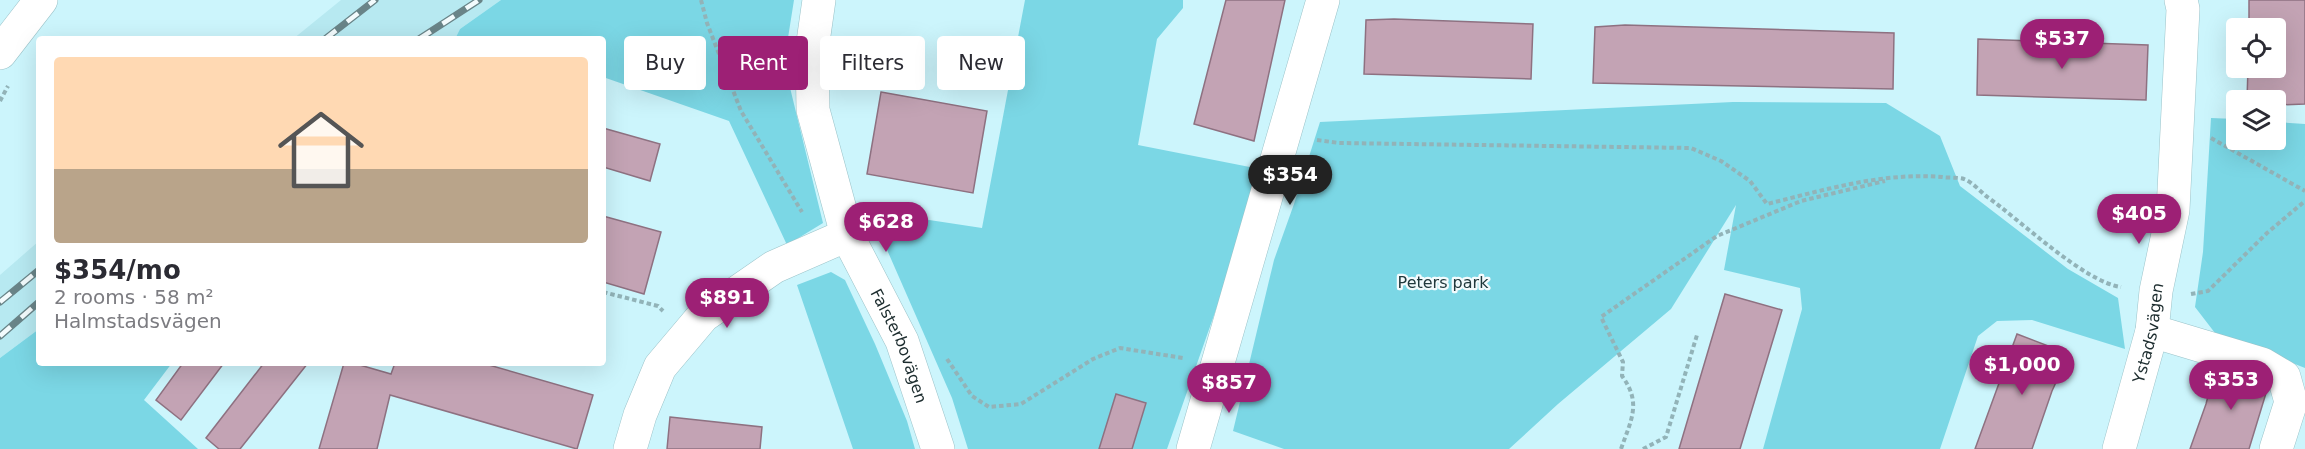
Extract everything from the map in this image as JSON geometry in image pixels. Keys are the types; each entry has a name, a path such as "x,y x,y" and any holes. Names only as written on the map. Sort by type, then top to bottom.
{"street":[{"path":"0,52 40,0"},
{"name":"Falsterbovägen","path":"819,0 812,49 813,110 835,240 902,341 938,449"},
{"path":"1194,449 1323,0"},
{"name":"Ystadsvägen","path":"2119,449 2152,331 2156,291 2173,210 2183,9 2181,0"},
{"path":"630,449 640,415 660,367 702,315 774,267 835,240"},
{"path":"2152,331 2262,364 2284,376 2291,402 2276,449"}],"path":[{"path":"701,0 707,23 741,111 835,240"},
{"path":"2177,122 2221,142 2305,191"},
{"path":"1284,135 1339,143 1691,148 1721,162 1750,181 1767,204 1840,185 1915,175 1964,179 2009,212 2049,246 2089,273 2115,286 2189,294 2208,291 2267,233 2305,201"},
{"path":"1621,449 1634,411 1631,389 1622,376 1623,362 1601,316 1717,236 1801,201 1915,175"},
{"path":"606,293 658,306 685,336"},
{"path":"1643,449 1666,437 1697,335"},
{"path":"902,341 948,359 972,396 989,407 1021,404 1093,359 1120,348 1191,359"}],"shaded area":[{"path":"341,0 501,0 460,29 456,36 297,36"},
{"path":"36,244 36,331 0,358 0,275"}],"green space":[{"path":"501,0 794,0 788,36 718,36 718,90 791,90 823,223 787,245 729,121 640,90 706,90 706,36 624,36 624,84 606,78 606,36 456,36 460,29"},
{"path":"1025,0 1183,0 1183,8 1157,39 1138,145 1265,170 1167,449 968,449 952,398 870,211 982,228 1008,90 1025,90 1025,36 1018,36"},
{"name":"Peters park","path":"1733,102 1886,103 1940,136 1960,186 2068,269 2118,298 2125,349 2032,320 1997,321 1978,336 1940,449 1763,449 1802,309 1800,288 1724,270 1736,205 1671,309 1558,404 1509,449 1284,449 1233,431 1274,260 1320,122"},
{"path":"2211,118 2226,119 2226,150 2286,150 2286,123 2305,124 2305,368 2215,333 2195,307 2203,252"},
{"path":"831,272 845,280 907,421 915,449 853,449 797,285"},
{"path":"36,331 36,366 170,366 144,400 198,449 0,449 0,358"}],"building":[{"path":"1226,0 1285,0 1254,141 1194,124"},
{"path":"2249,0 2305,0 2305,104 2286,105 2286,90 2247,90 2248,78 2286,78 2286,18 2249,18"},
{"path":"1366,20 1533,24 1531,79 1364,74"},
{"path":"1625,25 1894,33 1893,89 1593,83 1595,27"},
{"path":"1978,39 2148,45 2146,100 1977,95"},
{"path":"881,92 987,111 973,193 867,174"},
{"path":"606,129 660,144 650,181 606,168"},
{"path":"606,217 661,232 644,294 606,283"},
{"path":"1725,294 1782,310 1740,449 1679,449"},
{"path":"2017,334 2069,354 2052,391 2032,449 1975,449"},
{"path":"181,366 222,366 181,420 156,400"},
{"path":"262,366 306,366 240,449 219,449 206,438"},
{"path":"343,366 363,366 391,374 394,366 492,366 593,395 577,449 390,395 377,449 319,449"},
{"path":"2216,366 2270,380 2249,449 2190,449 2206,404"},
{"path":"1116,394 1146,403 1132,449 1099,449"},
{"path":"670,417 762,427 760,449 667,449"}],"railway":[{"path":"329,36 375,0"},
{"path":"424,36 479,0"},
{"path":"0,302 36,272"},
{"path":"0,336 36,305"}]}
